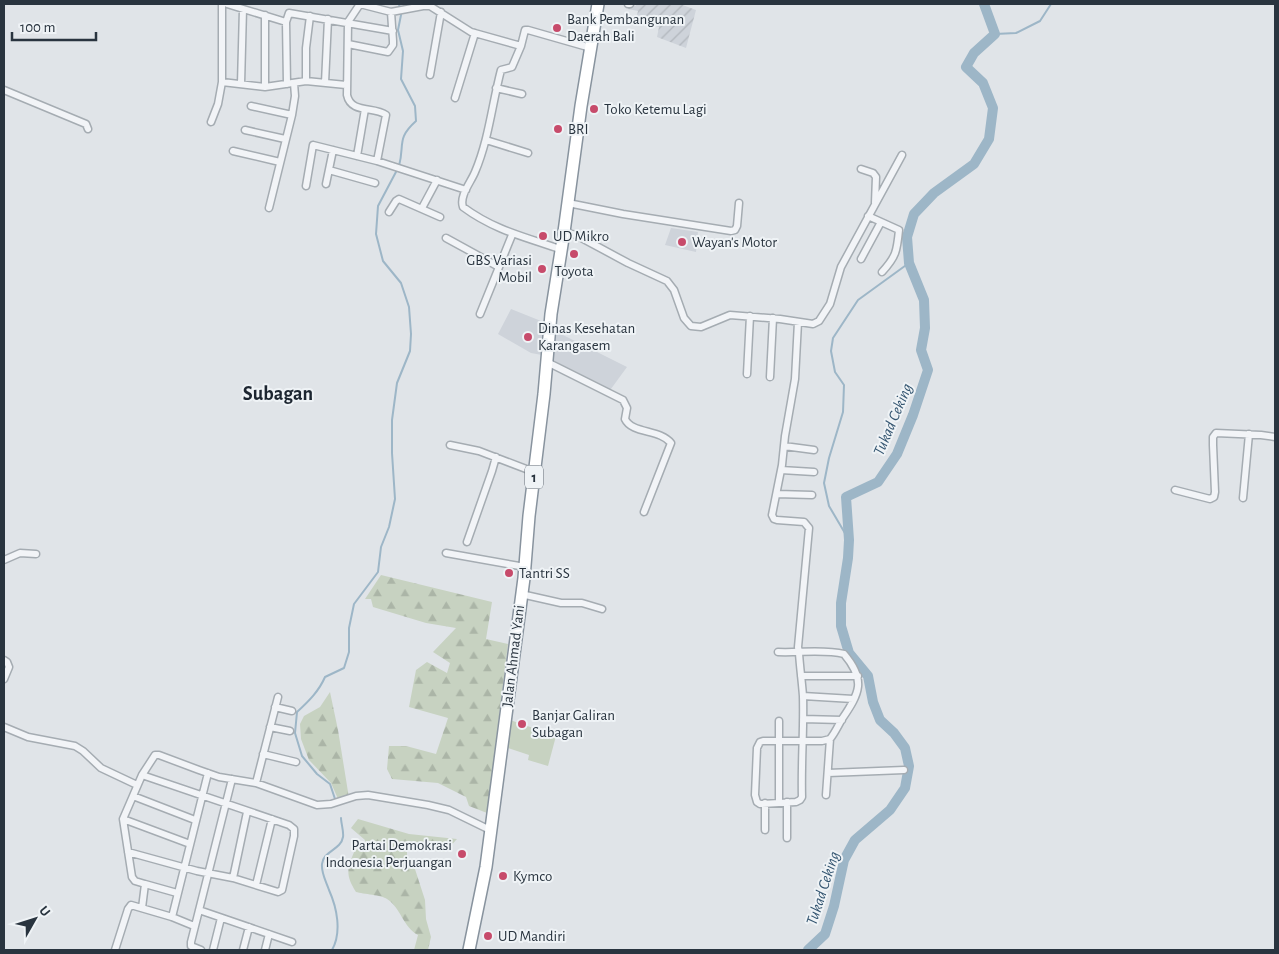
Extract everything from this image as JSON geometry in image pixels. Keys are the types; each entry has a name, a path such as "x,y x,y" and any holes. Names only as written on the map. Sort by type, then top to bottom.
{"highway":[{"name":"Jalan Ahmad Yani","path":"469,950 484,876 498,778 525,567 551,314 581,106 598,4"}],"street":[{"path":"211,122 218,104 222,82 222,4"},
{"path":"227,4 286,22"},
{"path":"377,161 386,115 354,107 350,104 346,85 348,22 360,4 393,12 431,5 464,28 521,46"},
{"path":"241,84 243,8"},
{"path":"348,44 388,52 393,46 393,12"},
{"path":"430,75 441,12"},
{"path":"269,208 295,96 290,83 286,22 289,13 328,18 394,31"},
{"path":"264,87 265,15"},
{"path":"306,81 306,48 310,16"},
{"path":"324,83 328,18"},
{"path":"560,249 512,235 491,225 463,207 462,201 475,173 486,140 501,70 510,68 521,46 525,30 591,48"},
{"path":"455,98 475,33"},
{"path":"222,82 264,87 306,81 346,85"},
{"path":"496,88 522,94"},
{"path":"4,90 86,124 88,129"},
{"path":"251,106 292,115"},
{"path":"357,156 365,109"},
{"path":"246,130 285,139"},
{"path":"486,140 528,153"},
{"path":"306,186 313,144 397,167 466,190"},
{"path":"326,184 333,150"},
{"path":"232,151 280,162"},
{"path":"564,232 582,238 667,281 674,290 684,318 691,326 702,327 730,315 773,318 813,324 825,314 830,304 841,267 902,155"},
{"path":"861,169 873,173 876,177 875,204"},
{"path":"329,170 375,183"},
{"path":"422,208 437,180"},
{"path":"389,212 398,199 440,217"},
{"path":"568,203 623,214 731,231 735,230 737,226 739,203"},
{"path":"868,216 900,230 897,253 892,262 882,272"},
{"path":"861,259 881,222"},
{"path":"480,314 512,235"},
{"path":"446,238 499,267"},
{"path":"746,374 750,316"},
{"path":"770,377 773,318"},
{"path":"798,322 795,379 772,515 774,518 804,522 809,528 799,653 803,696 802,740 802,797 798,802 758,803 755,799 758,745 761,741 802,740 822,741 830,739"},
{"path":"547,362 624,400 627,408 625,419 630,426 661,435 671,443 644,512"},
{"path":"1175,490 1210,499 1214,497 1213,437 1216,433 1275,437"},
{"path":"1243,498 1249,434"},
{"path":"450,446 479,451 534,472"},
{"path":"784,446 814,450"},
{"path":"466,542 496,457"},
{"path":"781,470 814,472"},
{"path":"777,494 812,495"},
{"path":"4,560 20,553 36,554"},
{"path":"446,553 525,567"},
{"path":"521,594 561,603 582,604 602,609"},
{"path":"778,652 836,652 844,654 858,676 858,689 830,739 826,795"},
{"path":"4,660 9,668 4,679"},
{"path":"801,676 858,676"},
{"path":"803,696 853,699"},
{"path":"256,783 278,697"},
{"path":"275,707 292,711"},
{"path":"803,719 842,720"},
{"path":"780,721 783,802 787,838"},
{"path":"4,727 28,736 75,746 101,768 137,785"},
{"path":"270,727 290,731"},
{"path":"263,754 296,762"},
{"path":"177,893 135,881 132,876 123,819 142,775 152,757 157,755 208,773 256,783 317,804 325,805 346,798 368,795 449,810 490,830"},
{"path":"828,773 904,770"},
{"path":"172,917 208,773"},
{"path":"128,852 183,868 233,878 278,892 281,890 294,836 294,829 290,825 142,775"},
{"path":"203,950 190,944 232,779"},
{"path":"133,796 195,820"},
{"path":"765,803 765,830"},
{"path":"233,878 247,812"},
{"path":"123,819 190,844"},
{"path":"256,885 272,819"},
{"path":"142,908 145,884"},
{"path":"115,950 129,907 133,905 194,926"},
{"path":"199,910 292,942"},
{"path":"213,950 222,918"},
{"path":"242,950 249,927"},
{"path":"265,950 269,934"}],"shaded area":[{"path":"630,4 636,6 636,4 680,4 696,10 686,48 657,37 659,27 636,20 638,11 628,9"},
{"name":"Wayan's Motor","path":"671,228 698,232 696,252 665,245"},
{"path":"511,309 546,323 542,355 531,353 498,334"},
{"path":"553,330 627,367 608,393 550,358"}],"green space":[{"path":"381,575 492,602 486,639 508,644 487,813 469,806 466,797 438,783 392,779 387,769 389,746 406,746 436,754 448,718 409,707 416,670 427,662 447,673 450,663 433,652 456,628 426,623 373,607 371,599 365,599"},
{"path":"330,692 349,798 339,801 331,783 309,760 301,739 300,724 304,716 320,707"},
{"path":"507,719 556,736 548,766 528,760 529,755 502,746"},
{"path":"358,819 409,834 457,839 445,852 407,848 407,866 414,866 425,900 426,919 431,937 428,950 414,950 418,935 413,932 392,903 381,896 356,892 352,886 348,871 350,862 355,850 364,848 365,840 351,828"}],"waterway":[{"path":"399,4 401,15 398,30 403,51 401,79 415,106 416,121 403,137 399,166"},
{"name":"Tukad Ceking","path":"808,950 825,934 834,906 844,860 855,840 890,810 905,788 909,766 905,748 894,733 880,720 873,702 868,676 849,653 841,626 841,603 849,540 846,497 878,482 897,454 913,415 928,370 921,350 925,328 924,300 909,263 907,237 914,214 934,193 974,164 989,139 993,108 983,83 966,67 974,53 995,34 984,4"},
{"path":"995,34 1016,33 1040,21 1051,4"},
{"path":"336,802 330,784 317,774 302,756 295,733 297,712 313,696 325,677 344,668 349,652 349,628 354,604 378,572 381,547 389,527 395,499 392,420 397,383 410,351 411,334 409,307 401,283 383,261 376,234 378,206 397,170"},
{"path":"849,540 829,506 824,483 829,458 843,412 844,385 835,372 831,351 833,338 858,300 909,263"},
{"path":"332,950 338,928 334,904 323,874 322,864 325,856 342,841 341,818"}],"place":[{"name":"Bank Pembangunan Daerah Bali","path":"557,28"},
{"name":"Toko Ketemu Lagi","path":"594,109"},
{"name":"BRI","path":"558,129"},
{"name":"UD Mikro","path":"543,236"},
{"name":"Wayan's Motor","path":"682,242"},
{"name":"Toyota","path":"574,254"},
{"name":"GBS Variasi Mobil","path":"542,269"},
{"name":"Dinas Kesehatan Karangasem","path":"528,337"},
{"name":"Tantri SS","path":"509,573"},
{"name":"Banjar Galiran Subagan","path":"522,724"},
{"name":"Partai Demokrasi Indonesia Perjuangan","path":"462,854"},
{"name":"Kymco","path":"503,876"},
{"name":"UD Mandiri","path":"488,936"}],"district":[{"name":"Subagan","path":"278,393"}]}
